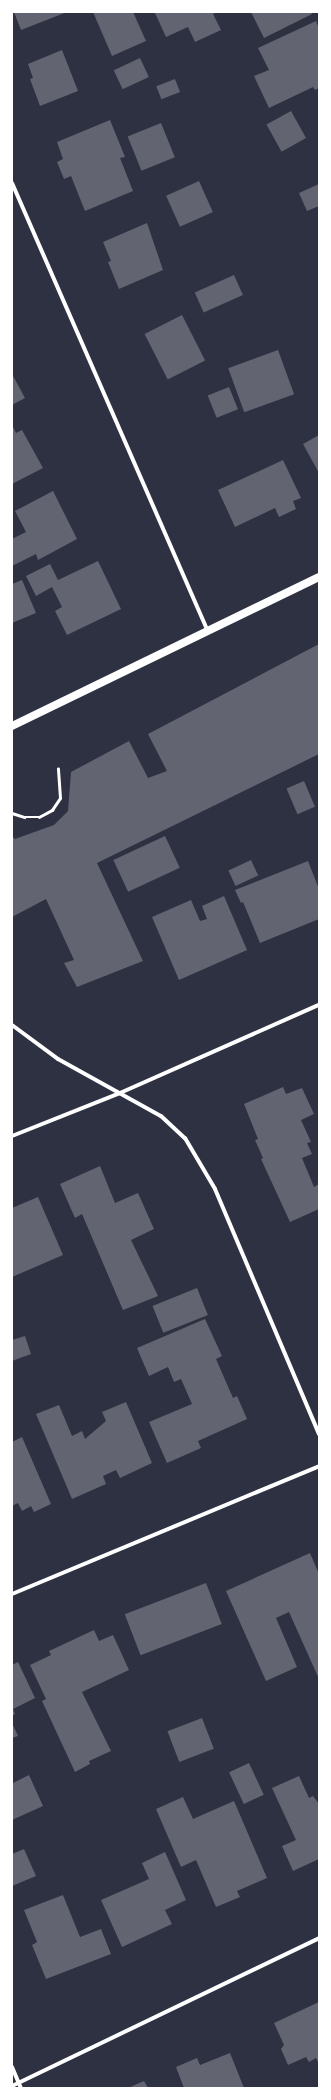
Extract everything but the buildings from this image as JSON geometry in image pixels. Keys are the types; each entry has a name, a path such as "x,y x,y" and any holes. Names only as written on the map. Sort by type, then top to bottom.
{"main road":[{"path":"12,726 207,629 319,577"}],"street":[{"path":"12,182 207,629"},
{"path":"12,1136 120,1093 319,1005"},
{"path":"12,1025 58,1059 161,1116 185,1138 215,1189 319,1434"},
{"path":"12,1594 319,1466"},
{"path":"12,2086 20,2086 319,1938"},
{"path":"12,2066 20,2086"}],"path":[{"path":"12,813 24,817 39,818 52,810 60,798 58,769"}]}
